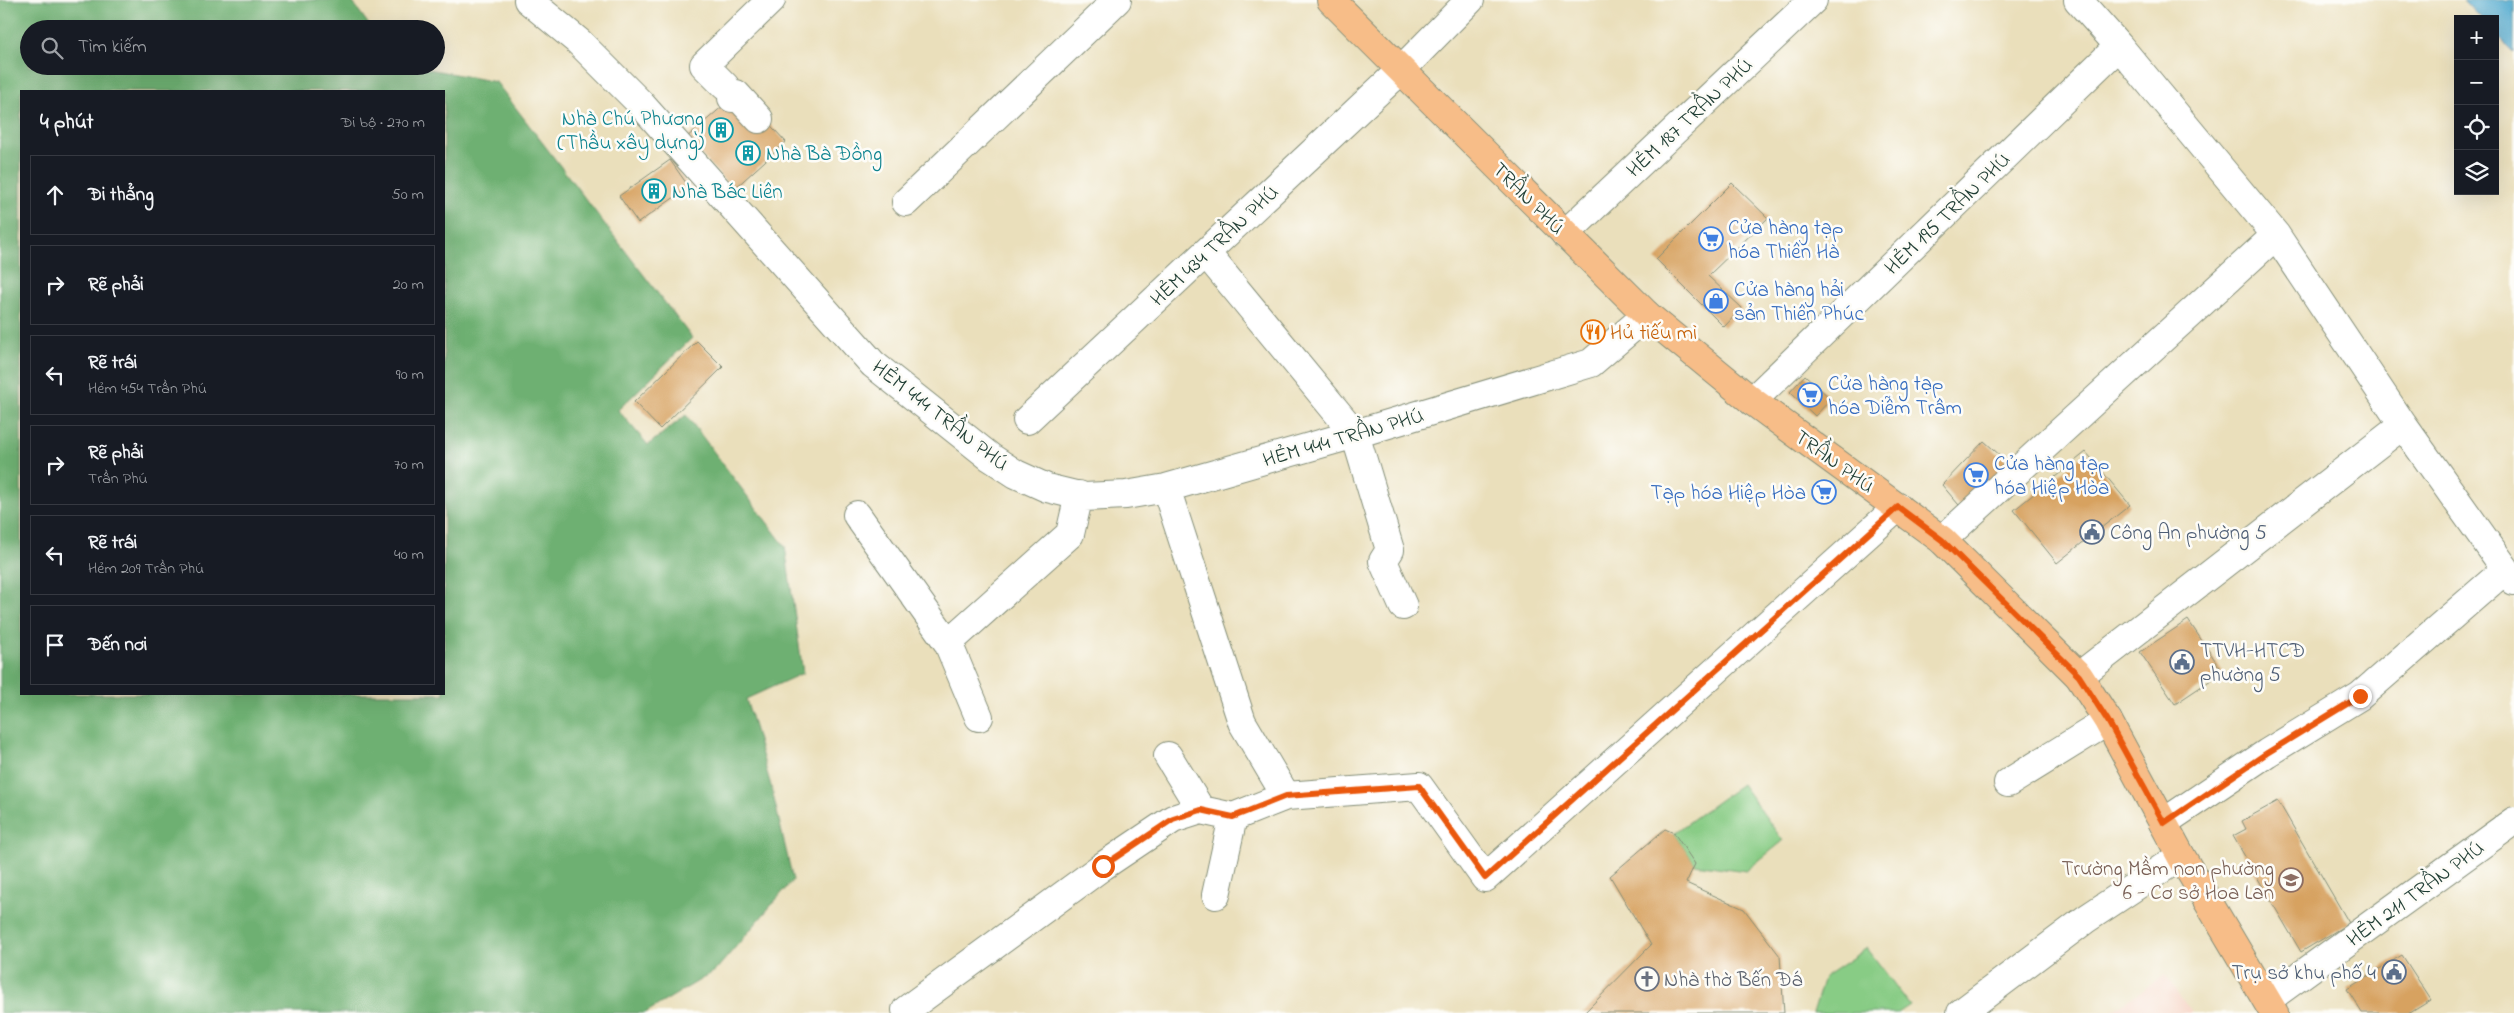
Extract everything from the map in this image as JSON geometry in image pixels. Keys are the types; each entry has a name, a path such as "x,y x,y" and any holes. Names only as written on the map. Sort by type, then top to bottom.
{"main road":[{"name":"TRẦN PHÚ","path":"1331,0 1402,68 1646,315 1752,401 1942,540 2079,676 2108,721 2180,856 2271,1006"}],"street":[{"name":"HẺM 444 TRẦN PHÚ","path":"528,0 579,42 640,103 800,285 873,364 990,457 1016,474 1047,488 1078,495 1126,495 1166,488 1355,434 1591,363 1646,315"},
{"path":"758,119 736,94 729,92 704,65 771,0"},
{"path":"906,202 1117,0"},
{"name":"HẺM 434 TRẦN PHÚ","path":"1027,420 1402,68 1470,0"},
{"name":"HẺM 187 TRẦN PHÚ","path":"1565,234 1813,0"},
{"path":"2078,0 2120,46 2276,235 2403,425 2509,576 2360,696 2267,753 2164,823"},
{"name":"HẺM 195 TRẦN PHÚ","path":"1752,401 2120,46"},
{"path":"1942,540 2276,235"},
{"path":"1206,253 1355,434 1390,550 1383,561 1403,606"},
{"path":"2079,676 2403,425"},
{"path":"1166,488 1242,722 1286,796"},
{"path":"948,643 1070,534 1078,495"},
{"path":"907,1013 906,1010 1103,866 1173,819 1201,810 1233,817 1286,796 1419,786 1485,878 1898,507"},
{"path":"857,515 948,643 979,717"},
{"path":"2008,782 2108,721"},
{"path":"1168,756 1201,810"},
{"path":"1216,895 1233,817"},
{"name":"HẺM 211 TRẦN PHÚ","path":"2271,1006 2514,821"},
{"path":"1961,1013 2086,919 2180,856"}],"shaded area":[{"path":"2165,975 2192,1013 2109,1013"}],"green space":[{"path":"0,0 351,0 365,20 20,20 20,75 445,75 445,72 496,82 692,338 618,410 648,445 686,415 785,546 803,673 746,699 771,786 793,880 715,971 645,1013 0,1013"},
{"path":"1742,784 1783,841 1746,871 1695,864 1674,833"},
{"path":"1867,948 1910,1005 1898,1013 1813,1013 1824,977"}],"water":[{"path":"2464,0 2514,0 2514,52 2499,37 2499,15 2478,15"}],"building":[{"path":"732,98 762,116 786,142 733,190 686,138"},
{"name":"Nhà Bác Liên","path":"670,160 689,187 638,223 619,196"},
{"name":"Cửa hàng tạp hóa Thiên Hà","path":"1732,183 1768,218 1708,276 1742,308 1724,327 1656,259"},
{"path":"697,341 723,367 660,429 634,402"},
{"name":"Cửa hàng tạp hóa Diễm Trâm","path":"1805,375 1831,399 1815,416 1790,392"},
{"name":"Cửa hàng tạp hóa Hiệp Hòa","path":"1984,441 2011,465 1964,511 1942,485"},
{"path":"2086,452 2130,505 2057,563 2014,510"},
{"name":"TTVH-HTCĐ phường 5","path":"2188,620 2223,672 2175,704 2140,652"},
{"name":"Trường Mầm non phường 6 - Cơ sở Hoa Lan","path":"2278,801 2349,923 2301,952 2233,836 2246,829 2242,821"},
{"path":"1665,829 1674,833 1695,864 1686,883 1744,909 1780,956 1784,1013 1584,1013 1651,945 1610,876"},
{"name":"Trụ sở khu phố 4","path":"2402,955 2431,1000 2410,1013 2362,1013 2347,989"}],"place":[{"name":"Nhà Chú Phương (Thầu xây dựng)","path":"721,130"},
{"name":"Nhà Bà Đồng","path":"748,153"},
{"name":"Nhà Bác Liên","path":"654,191"},
{"name":"Cửa hàng tạp hóa Thiên Hà","path":"1711,239"},
{"name":"Cửa hàng hải sản Thiên Phúc","path":"1716,301"},
{"name":"Hủ tiếu mì","path":"1593,332"},
{"name":"Cửa hàng tạp hóa Diễm Trâm","path":"1810,395"},
{"name":"Cửa hàng tạp hóa Hiệp Hòa","path":"1976,475"},
{"name":"Tạp hóa Hiệp Hòa","path":"1824,492"},
{"name":"Công An phường 5","path":"2092,532"},
{"name":"TTVH-HTCĐ phường 5","path":"2182,662"},
{"name":"Trường Mầm non phường 6 - Cơ sở Hoa Lan","path":"2291,880"},
{"name":"Trụ sở khu phố 4","path":"2394,972"},
{"name":"Nhà thờ Bến Đá","path":"1647,979"}],"route":[{"path":"1103,866 1173,819 1201,810 1233,817 1286,796 1330,791 1419,786 1485,878 1898,507 1942,540 2079,676 2108,721 2164,823 2267,753 2360,696"}]}
